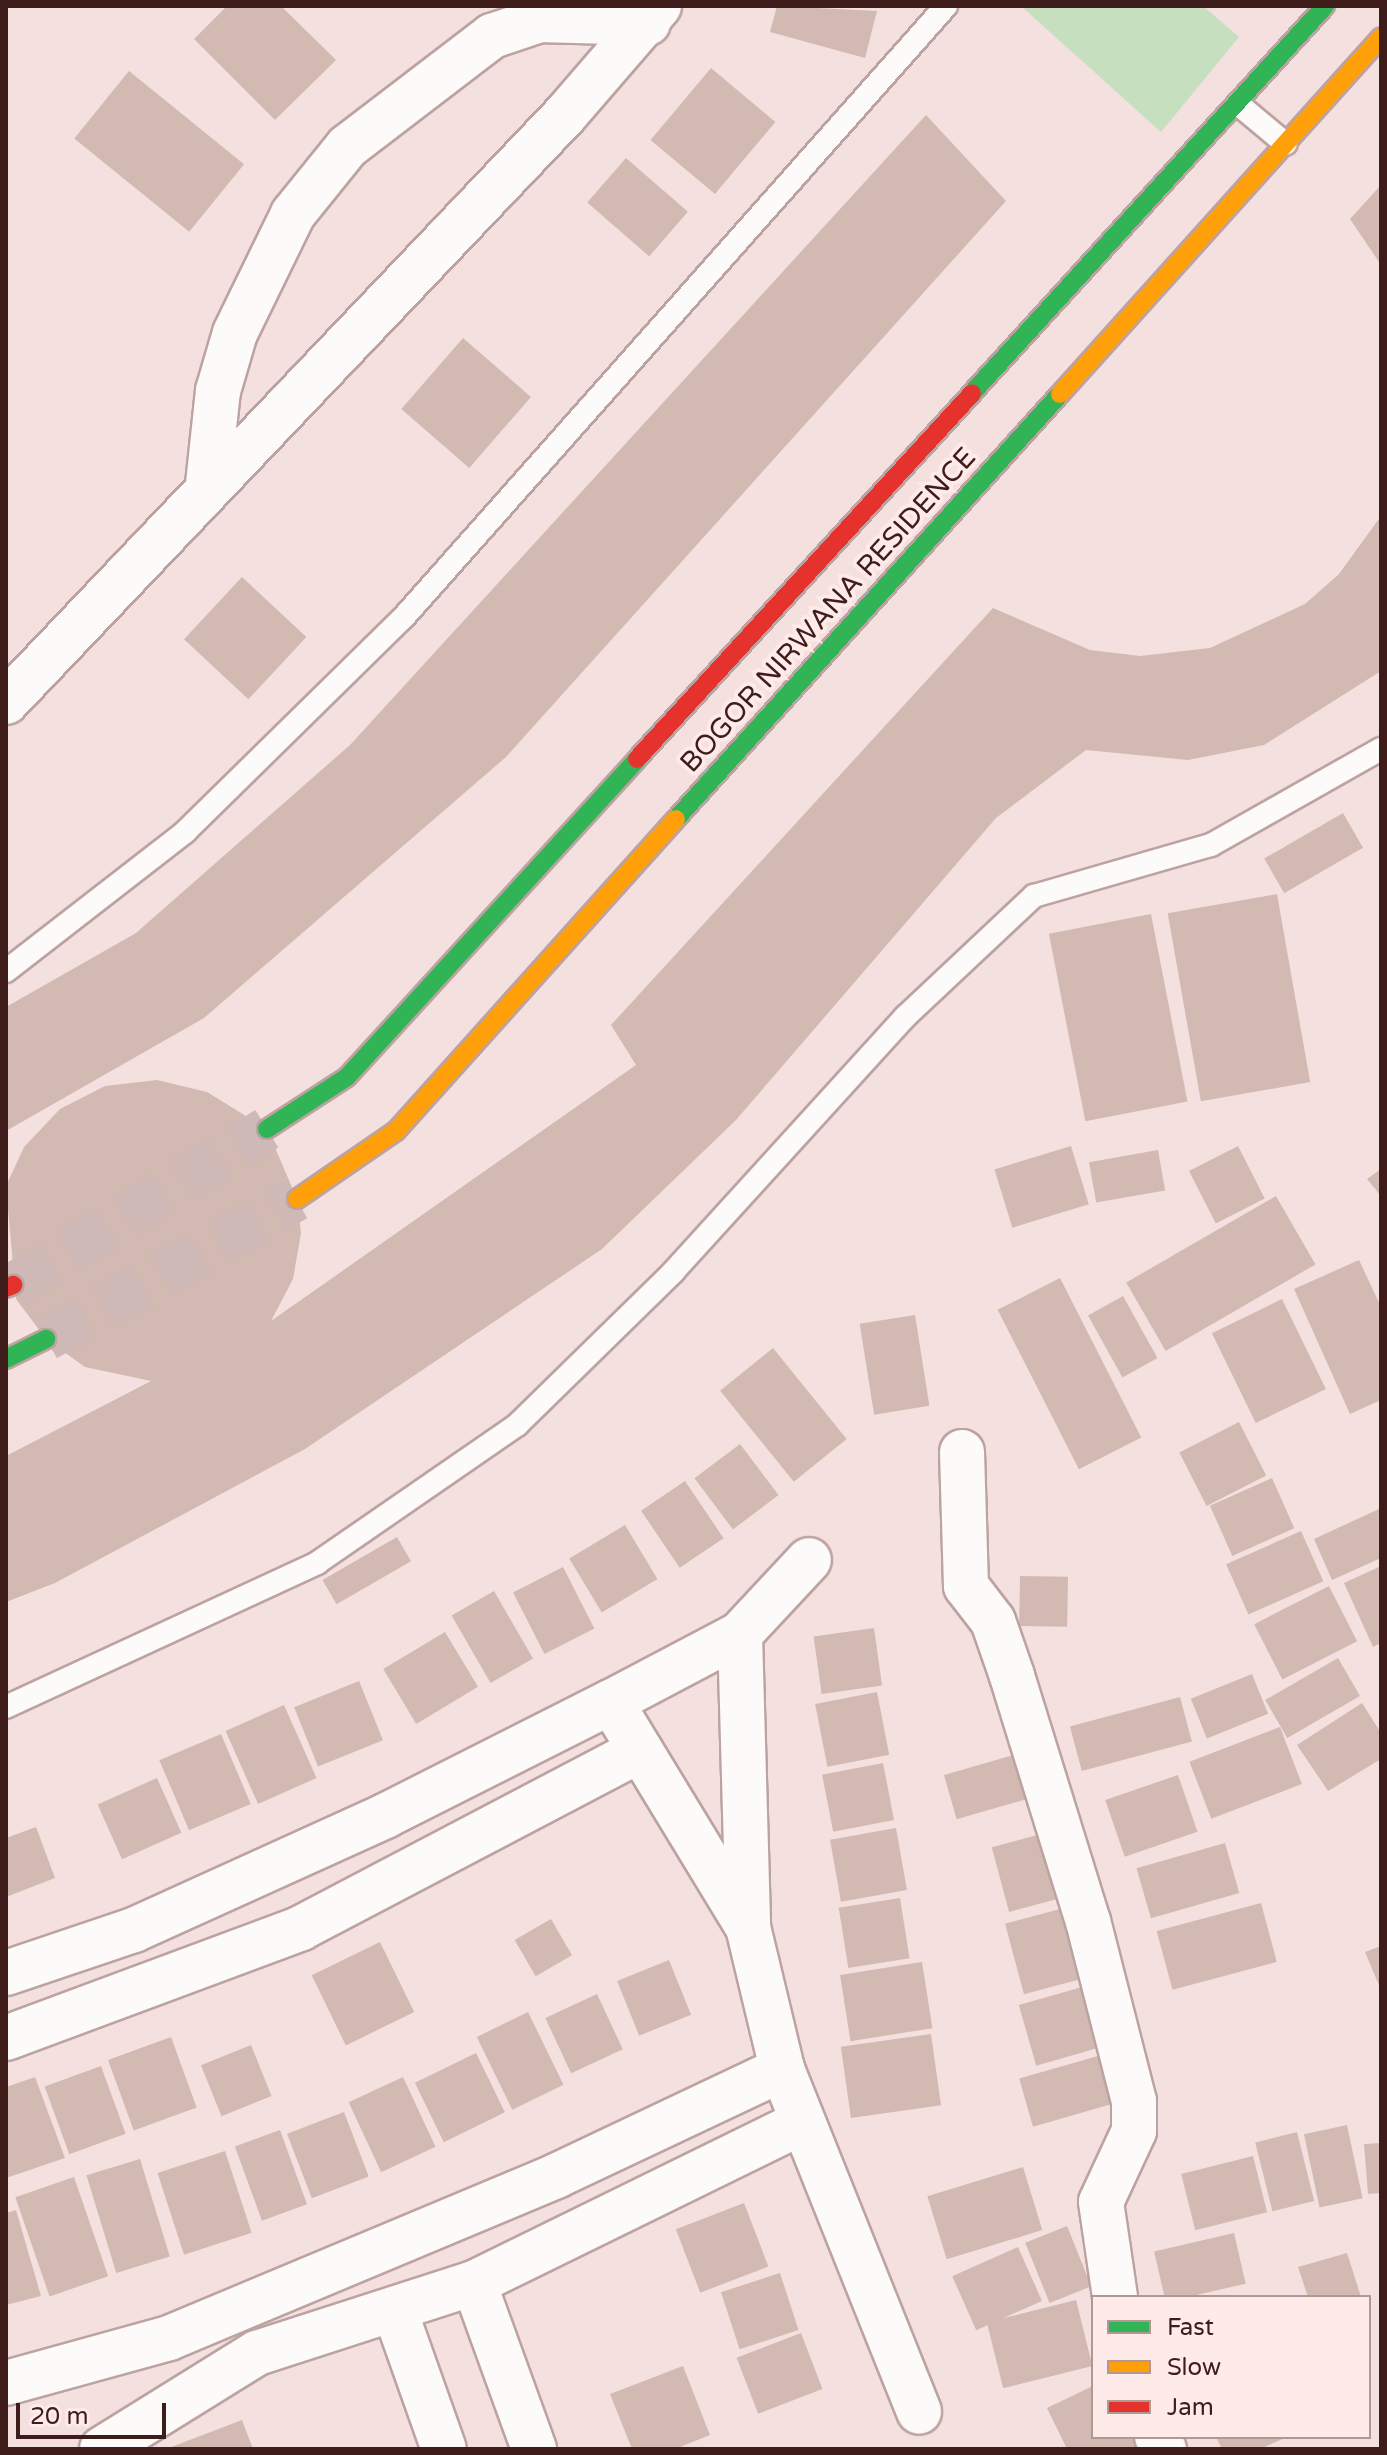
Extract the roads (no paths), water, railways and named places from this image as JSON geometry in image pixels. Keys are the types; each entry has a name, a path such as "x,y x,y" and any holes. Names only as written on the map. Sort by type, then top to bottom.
{"street":[{"name":"BOGOR NIRWANA RESIDENCE","path":"267,1129 347,1077 1325,6"},
{"path":"208,484 218,391 235,333 293,214 347,147 492,36 540,20 654,14"},
{"path":"6,702 208,484 654,14"},
{"name":"BOGOR NIRWANA RESIDENCE","path":"297,1199 396,1131 1381,37"},
{"path":"6,1359 46,1339"},
{"path":"962,1452 966,1586 993,1621 1012,1676 1134,2101 1134,2131 1101,2202 1115,2295"},
{"path":"6,1973 134,1930 385,1816 611,1702 740,1634 809,1560"},
{"path":"740,1634 748,1927 782,2069 919,2412"},
{"path":"611,1702 638,1751 748,1927"},
{"path":"6,2038 301,1928 638,1751"},
{"path":"134,1930 165,1980"},
{"path":"6,2383 169,2338 246,2303 556,2176 782,2069"},
{"path":"102,2449 257,2353 474,2283 803,2122"},
{"path":"474,2283 534,2449"},
{"path":"246,2303 257,2353"},
{"path":"395,2311 444,2449"}],"lane":[{"path":"6,971 185,832 403,618 946,6"},
{"path":"1238,104 1286,144"},
{"path":"6,1707 317,1563 517,1425 673,1272 905,1017 1034,896 1211,845 1381,749"}],"tunnel":[{"path":"13,1285 267,1129"},
{"path":"46,1339 297,1199"}]}
